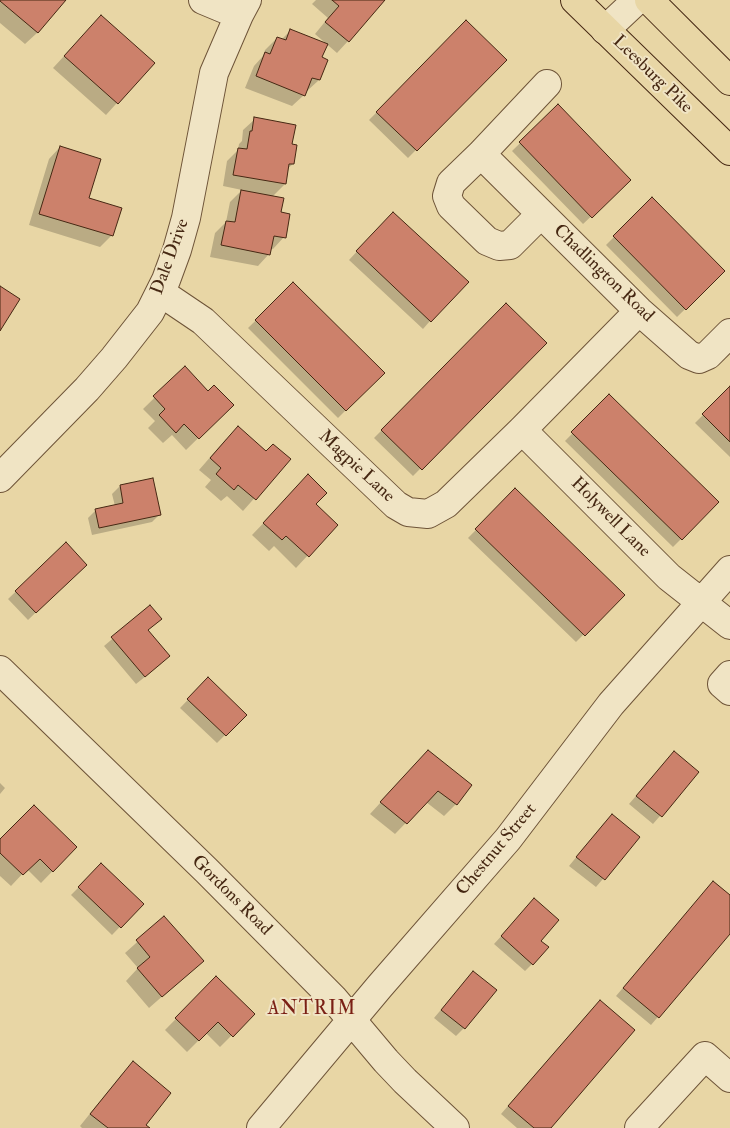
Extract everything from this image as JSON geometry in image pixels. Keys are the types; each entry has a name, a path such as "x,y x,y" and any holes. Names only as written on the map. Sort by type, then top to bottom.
{"main road":[{"name":"Leesburg Pike","path":"575,0 730,151"},
{"path":"649,0 730,81"}],"street":[{"name":"Dale Drive","path":"0,478 87,389 114,358 150,312 166,280 186,218 214,73 243,7 202,0"},
{"path":"605,30 637,0"},
{"path":"541,214 510,245 499,246 487,241 451,206 447,196 451,183 547,84"},
{"name":"Chadlington Road","path":"481,154 639,311 689,354 699,359 708,356 730,333"},
{"name":"Magpie Lane","path":"160,292 202,321 396,505 408,512 428,514 446,504 639,311"},
{"name":"Holywell Lane","path":"522,430 669,577 730,625"},
{"name":"Chestnut Street","path":"261,1128 380,986 508,839 611,704 730,570"},
{"name":"Gordons Road","path":"0,670 207,871 333,998 405,1081 456,1128"},
{"path":"730,675 722,684 730,691"},
{"path":"639,1128 706,1056 730,1078"}],"building":[{"path":"0,0 66,0 38,33"},
{"path":"332,0 385,0 349,42 325,22 339,6"},
{"path":"101,15 155,63 118,104 64,56"},
{"path":"466,20 507,60 417,151 376,112"},
{"path":"290,29 328,44 322,57 328,60 320,80 312,78 305,96 256,76 265,52 270,54 277,37 286,40"},
{"path":"558,104 631,180 592,218 519,142"},
{"path":"254,117 296,125 292,144 297,145 294,164 289,164 286,184 233,175 238,148 247,149"},
{"path":"60,146 101,159 89,198 122,208 113,236 39,214"},
{"path":"241,190 284,198 281,212 290,214 286,238 274,236 270,255 221,245 226,221 235,222"},
{"path":"652,197 725,271 686,310 613,236"},
{"path":"393,212 469,282 431,322 356,251"},
{"path":"293,282 385,373 346,411 255,320"},
{"path":"0,286 20,299 0,331"},
{"path":"506,303 547,343 422,470 381,430"},
{"path":"185,366 208,391 214,385 234,405 199,439 184,424 176,433 159,415 165,409 153,396"},
{"path":"730,386 730,442 702,414"},
{"path":"609,394 719,502 682,540 571,432"},
{"path":"238,426 266,451 273,444 291,459 256,500 238,485 234,490 216,474 221,468 210,458"},
{"path":"308,474 327,493 316,504 338,525 309,557 286,536 282,540 263,523"},
{"path":"153,478 161,515 99,528 95,509 123,503 120,485"},
{"path":"515,488 625,595 585,636 475,529"},
{"path":"66,542 87,565 36,613 15,591"},
{"path":"150,605 162,619 148,630 170,656 145,677 111,637"},
{"path":"208,677 247,715 226,736 187,699"},
{"path":"428,750 472,785 457,805 438,791 407,824 380,802"},
{"path":"674,751 699,772 662,817 636,796"},
{"path":"34,805 77,847 53,872 40,859 23,875 0,853 0,839"},
{"path":"612,814 640,837 605,880 576,857"},
{"path":"101,863 144,904 121,928 78,887"},
{"path":"713,881 730,895 730,934 659,1018 623,988"},
{"path":"534,898 559,920 541,941 549,947 533,965 501,936"},
{"path":"164,916 204,961 162,997 137,968 150,957 136,940"},
{"path":"473,971 497,990 465,1029 441,1010"},
{"path":"216,976 255,1014 233,1037 218,1022 199,1041 175,1018"},
{"path":"600,1000 635,1030 551,1128 534,1128 508,1106"},
{"path":"133,1061 171,1093 146,1125 150,1128 108,1128 90,1114"}],"district":[{"name":"ANTRIM","path":"312,1010"}]}
